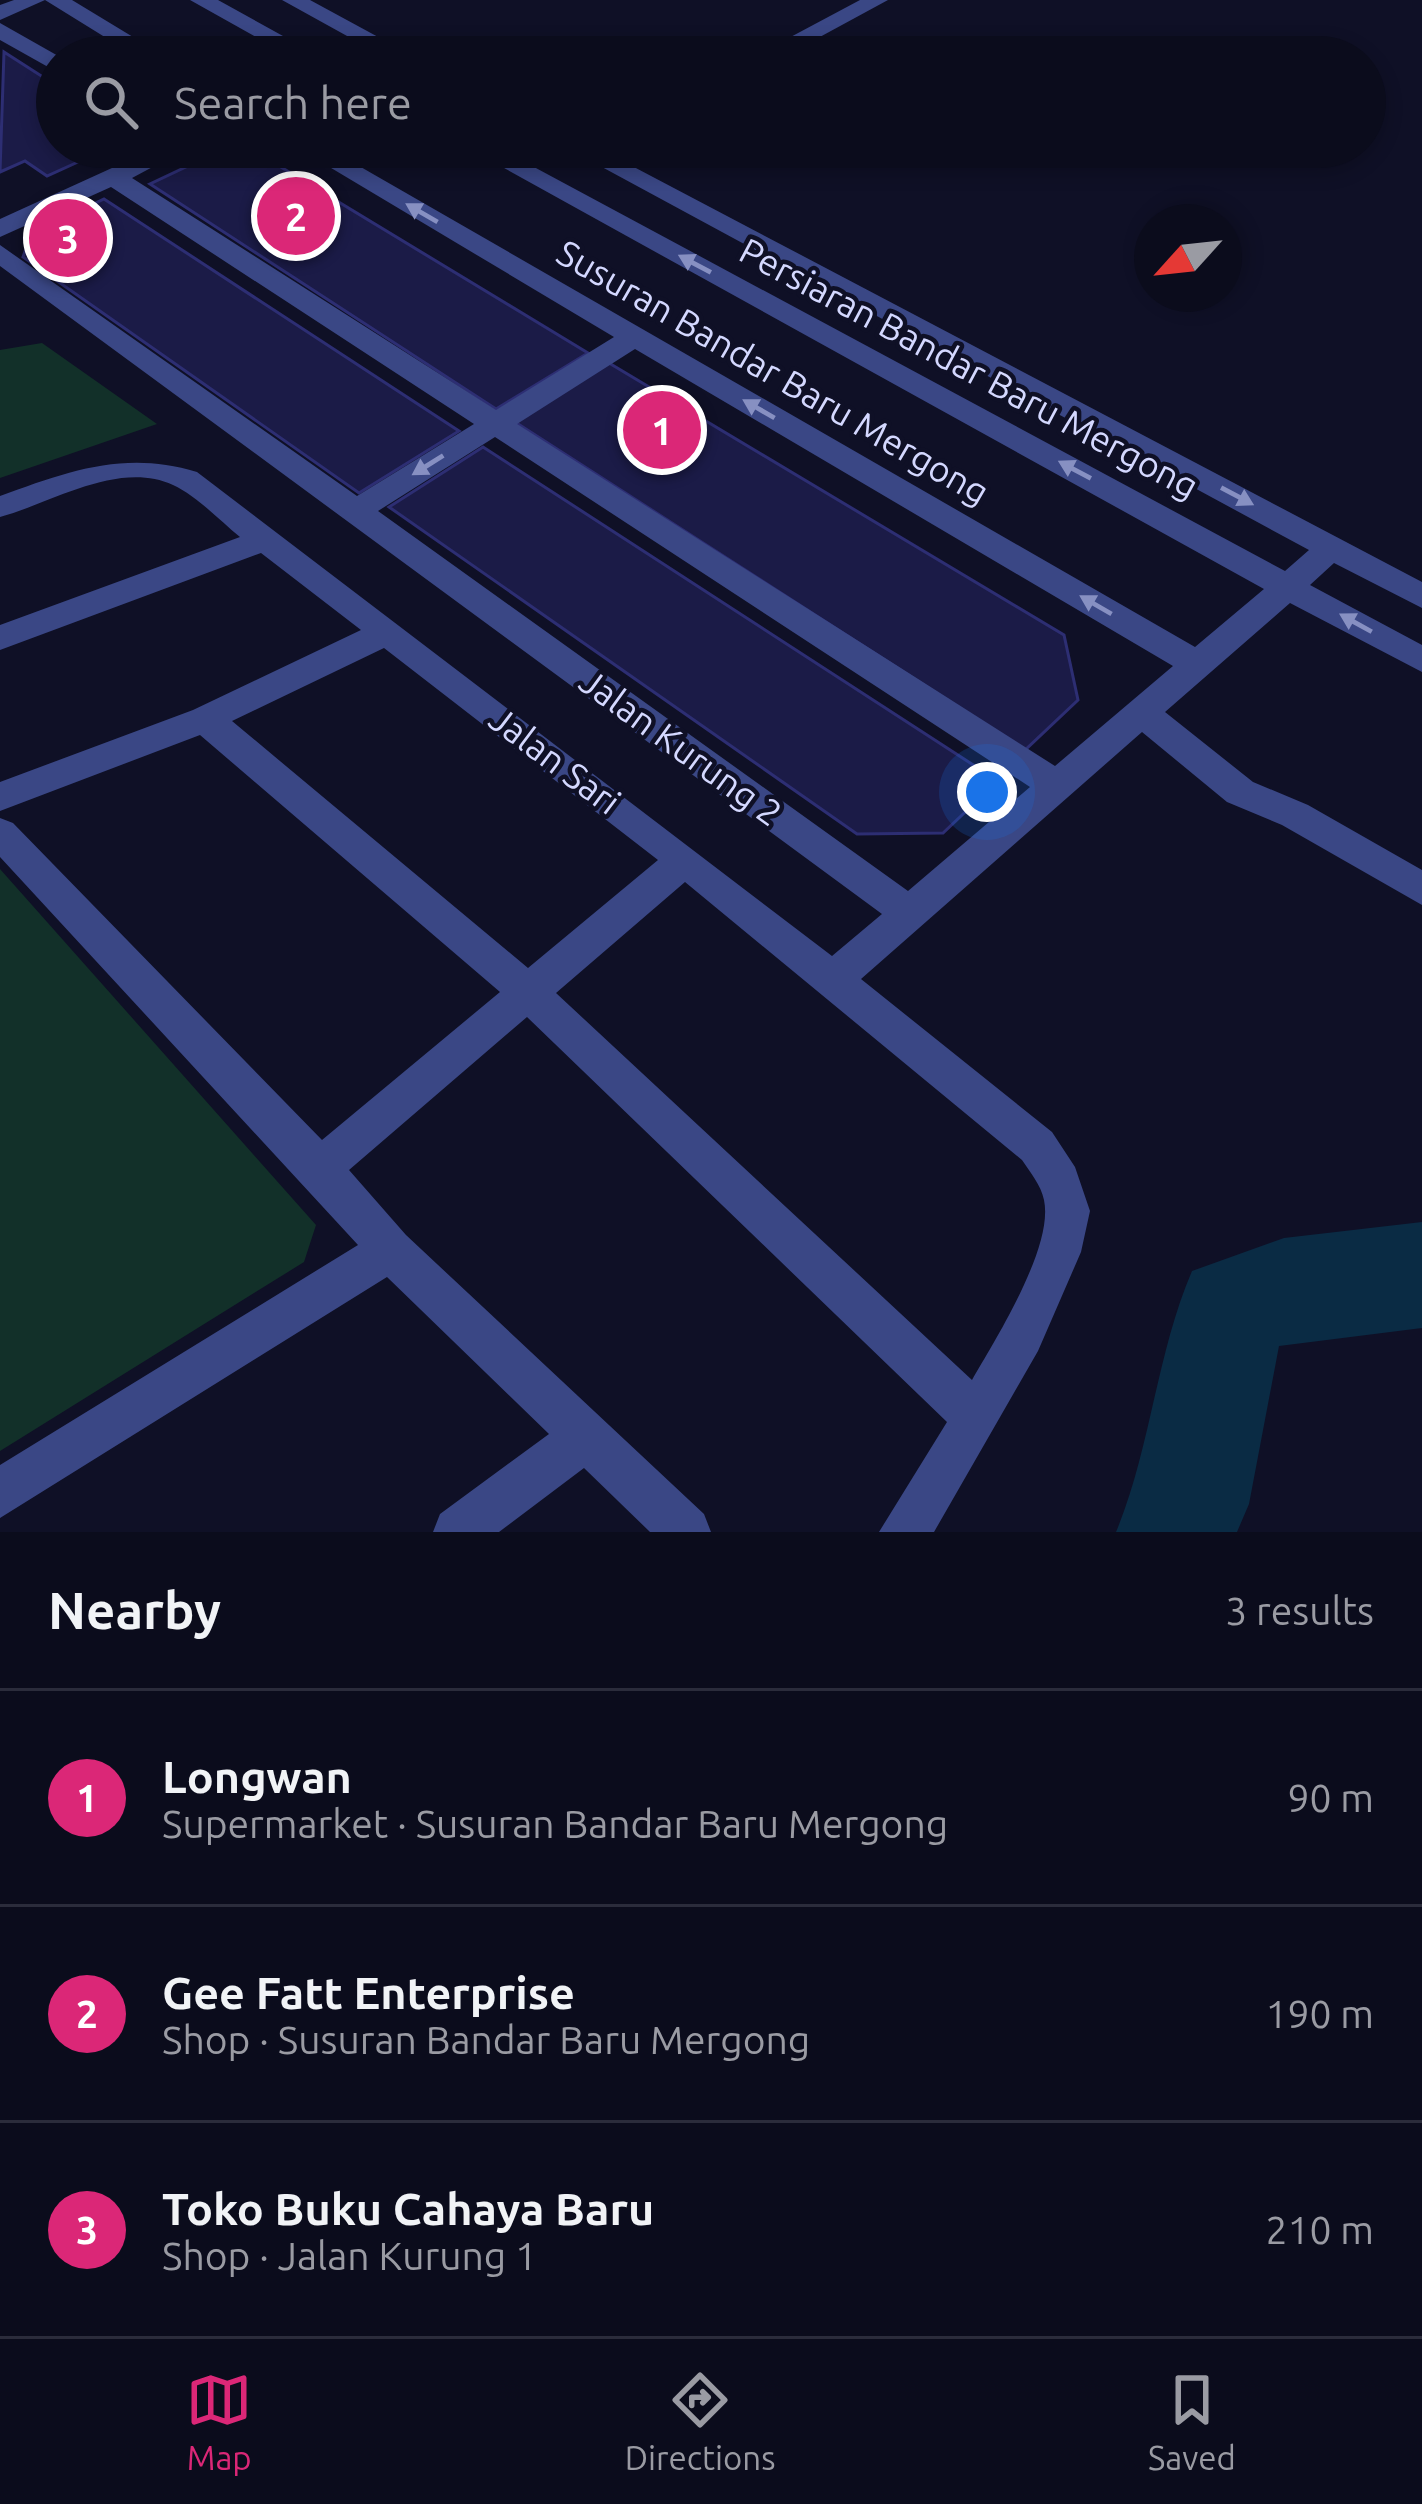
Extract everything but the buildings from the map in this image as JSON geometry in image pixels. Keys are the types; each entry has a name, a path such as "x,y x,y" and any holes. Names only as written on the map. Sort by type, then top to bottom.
{"street":[{"path":"0,13 34,0"},
{"path":"56,0 118,36"},
{"path":"201,0 269,36"},
{"path":"293,0 362,36"},
{"path":"806,36 877,0"},
{"path":"0,30 36,52"},
{"path":"0,229 132,168"},
{"name":"Susuran Bandar Baru Mergong","path":"344,168 1198,664"},
{"name":"Persiaran Bandar Baru Mergong","path":"517,168 1422,660"},
{"path":"532,176 547,168"},
{"name":"Persiaran Bandar Baru Mergong","path":"621,168 1422,596"},
{"path":"112,177 1058,785"},
{"name":"Jalan Kurung 2","path":"0,253 910,913"},
{"path":"355,511 634,337"},
{"name":"Jalan Sari","path":"0,508 116,467 157,466 186,479 685,860 1036,1146 1060,1180 1068,1218 1033,1308 975,1416"},
{"path":"0,638 266,539"},
{"path":"833,979 1333,547"},
{"path":"0,797 205,718 388,632"},
{"path":"1142,713 1240,792 1295,815 1422,889"},
{"path":"205,718 529,993 975,1416 904,1532"},
{"path":"0,833 320,1168 390,1250 686,1532"},
{"path":"320,1168 685,860"},
{"path":"0,1493 390,1250"},
{"path":"458,1532 585,1437"}],"green space":[{"path":"42,343 157,424 0,478 0,350"},
{"path":"0,869 316,1225 304,1262 0,1451"}],"waterway":[{"path":"1176,1532 1189,1504 1231,1309 1284,1291 1422,1275"}],"place":[{"name":"Gee Fatt Enterprise","path":"296,216"},
{"name":"Toko Buku Cahaya Baru","path":"68,238"},
{"name":"Longwan","path":"662,430"}]}
